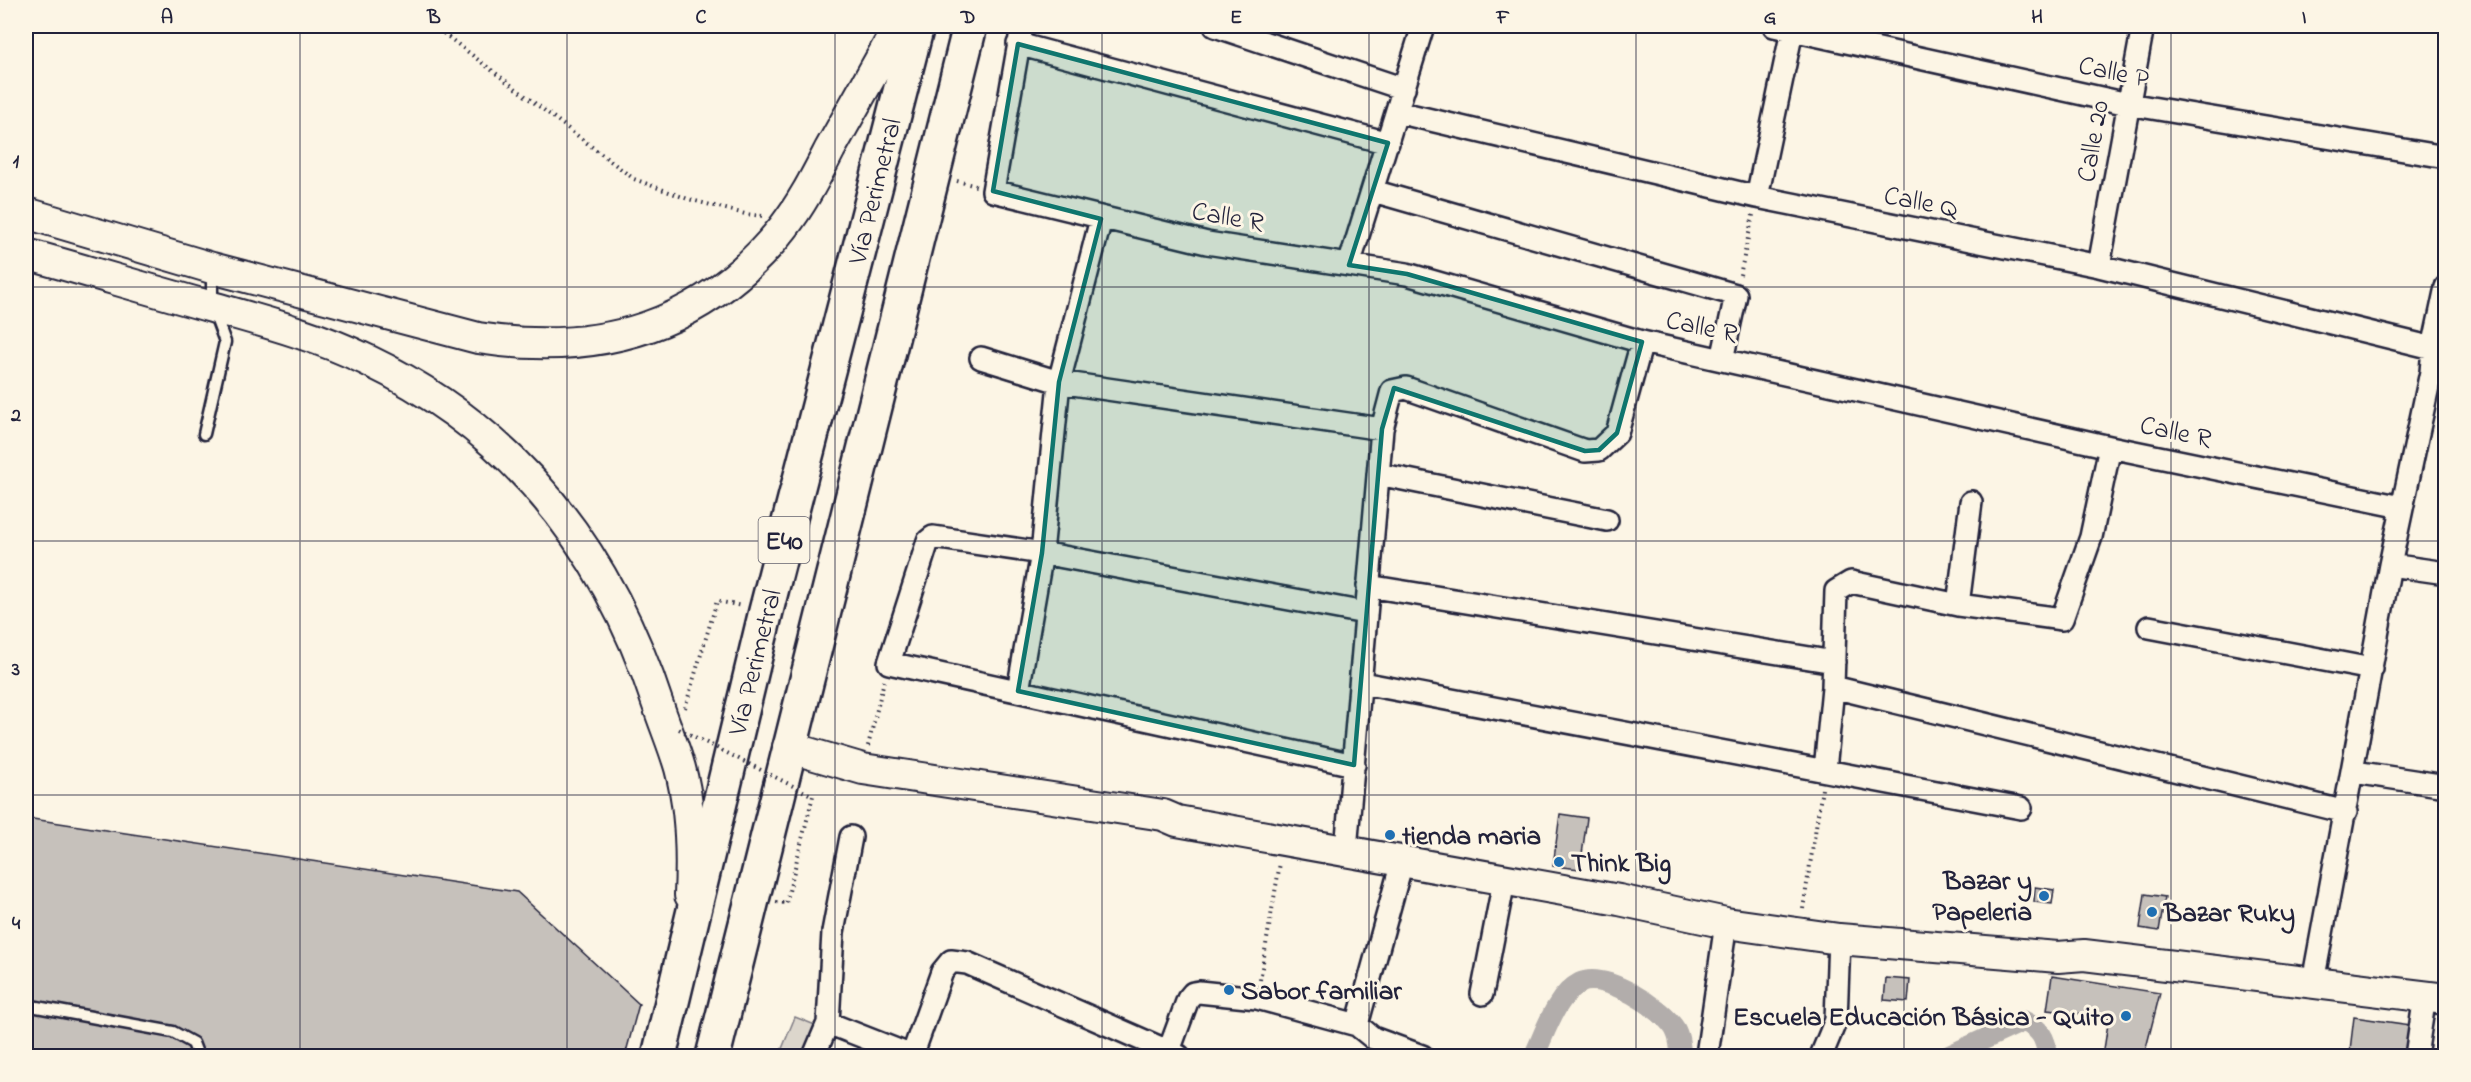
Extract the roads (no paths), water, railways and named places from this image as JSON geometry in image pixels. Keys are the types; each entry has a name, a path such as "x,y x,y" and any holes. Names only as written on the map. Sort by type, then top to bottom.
{"highway":[{"name":"Vía Perimetral","path":"659,1056 766,611 917,26"},
{"name":"Vía Perimetral","path":"713,1056 788,747 970,26"}],"street":[{"path":"26,213 212,268 478,338 521,345 564,345 606,339 667,319 723,287 756,259 784,226 807,191 899,26"},
{"path":"1215,26 1404,89"},
{"path":"1349,265 1423,26"},
{"name":"Calle 20","path":"2099,266 2143,26"},
{"path":"1757,197 1786,27"},
{"name":"Calle P","path":"1786,27 2128,104 2445,157"},
{"path":"1020,35 1388,143"},
{"name":"Calle R","path":"1020,35 993,191 1207,243 1407,274 1641,342 2110,447 2403,507"},
{"name":"Calle Q","path":"1397,112 1757,197 2099,266 2433,348"},
{"path":"1373,191 1736,295 1722,360"},
{"path":"1018,691 1042,553 1059,382 1101,219"},
{"path":"26,254 310,336 349,352 414,385 458,414 513,461 569,524 598,567 623,612 644,660 680,769 690,831 691,894 684,958"},
{"path":"2313,982 2391,565 2403,507 2438,373 2433,348 2445,287"},
{"path":"1347,838 1382,429 1392,391 1406,388 1585,451 1599,450 1617,433 1641,342"},
{"path":"981,358 1059,382 1382,429"},
{"path":"1825,770 1833,687 1836,591 1851,582 1958,605 2062,619 2091,537 2110,447"},
{"path":"1378,474 1607,520"},
{"path":"1958,605 1971,502"},
{"path":"1354,765 889,663 928,541 933,537 1042,553 1365,613"},
{"path":"2391,565 2445,573"},
{"path":"1368,586 1834,662"},
{"path":"2149,627 2372,669"},
{"path":"1362,683 2021,807"},
{"path":"1833,687 2346,812"},
{"path":"788,747 863,769 1163,815 1177,821 1504,881 1621,892 1802,916 2056,944 2084,955"},
{"path":"2354,772 2445,786"},
{"path":"1163,815 1180,810 1347,838 1621,892 1726,923 1839,939 2058,957 2084,955 2435,998 2416,1056"},
{"path":"814,1056 828,1023 833,932 850,837"},
{"path":"1357,1025 1402,862"},
{"path":"1482,994 1504,881"},
{"path":"1708,1048 1726,923"},
{"path":"1821,1056 1836,1020 1839,939"},
{"path":"828,1023 912,1056 942,972 951,961 968,963 1172,1055 1192,993 1257,998 1357,1025 1373,1038 1422,1056"}],"lane":[{"path":"204,434 225,342 212,307 212,268"},
{"path":"26,1005 173,1032 193,1043 198,1056"}],"waterway":[{"path":"1534,1056 1552,1015 1564,996 1580,983 1591,981 1604,982 1618,987 1658,1011 1678,1035 1680,1056"},
{"path":"1948,1056 2024,1021 2041,1035 2048,1056"}],"place":[{"name":"tienda maria","path":"1390,835"},
{"name":"Think Big","path":"1559,862"},
{"name":"Bazar y Papeleria","path":"2044,896"},
{"name":"Bazar Ruky","path":"2152,912"},
{"name":"Sabor familiar","path":"1229,990"},
{"name":"Escuela Educación Básica - Quito","path":"2126,1016"}]}
